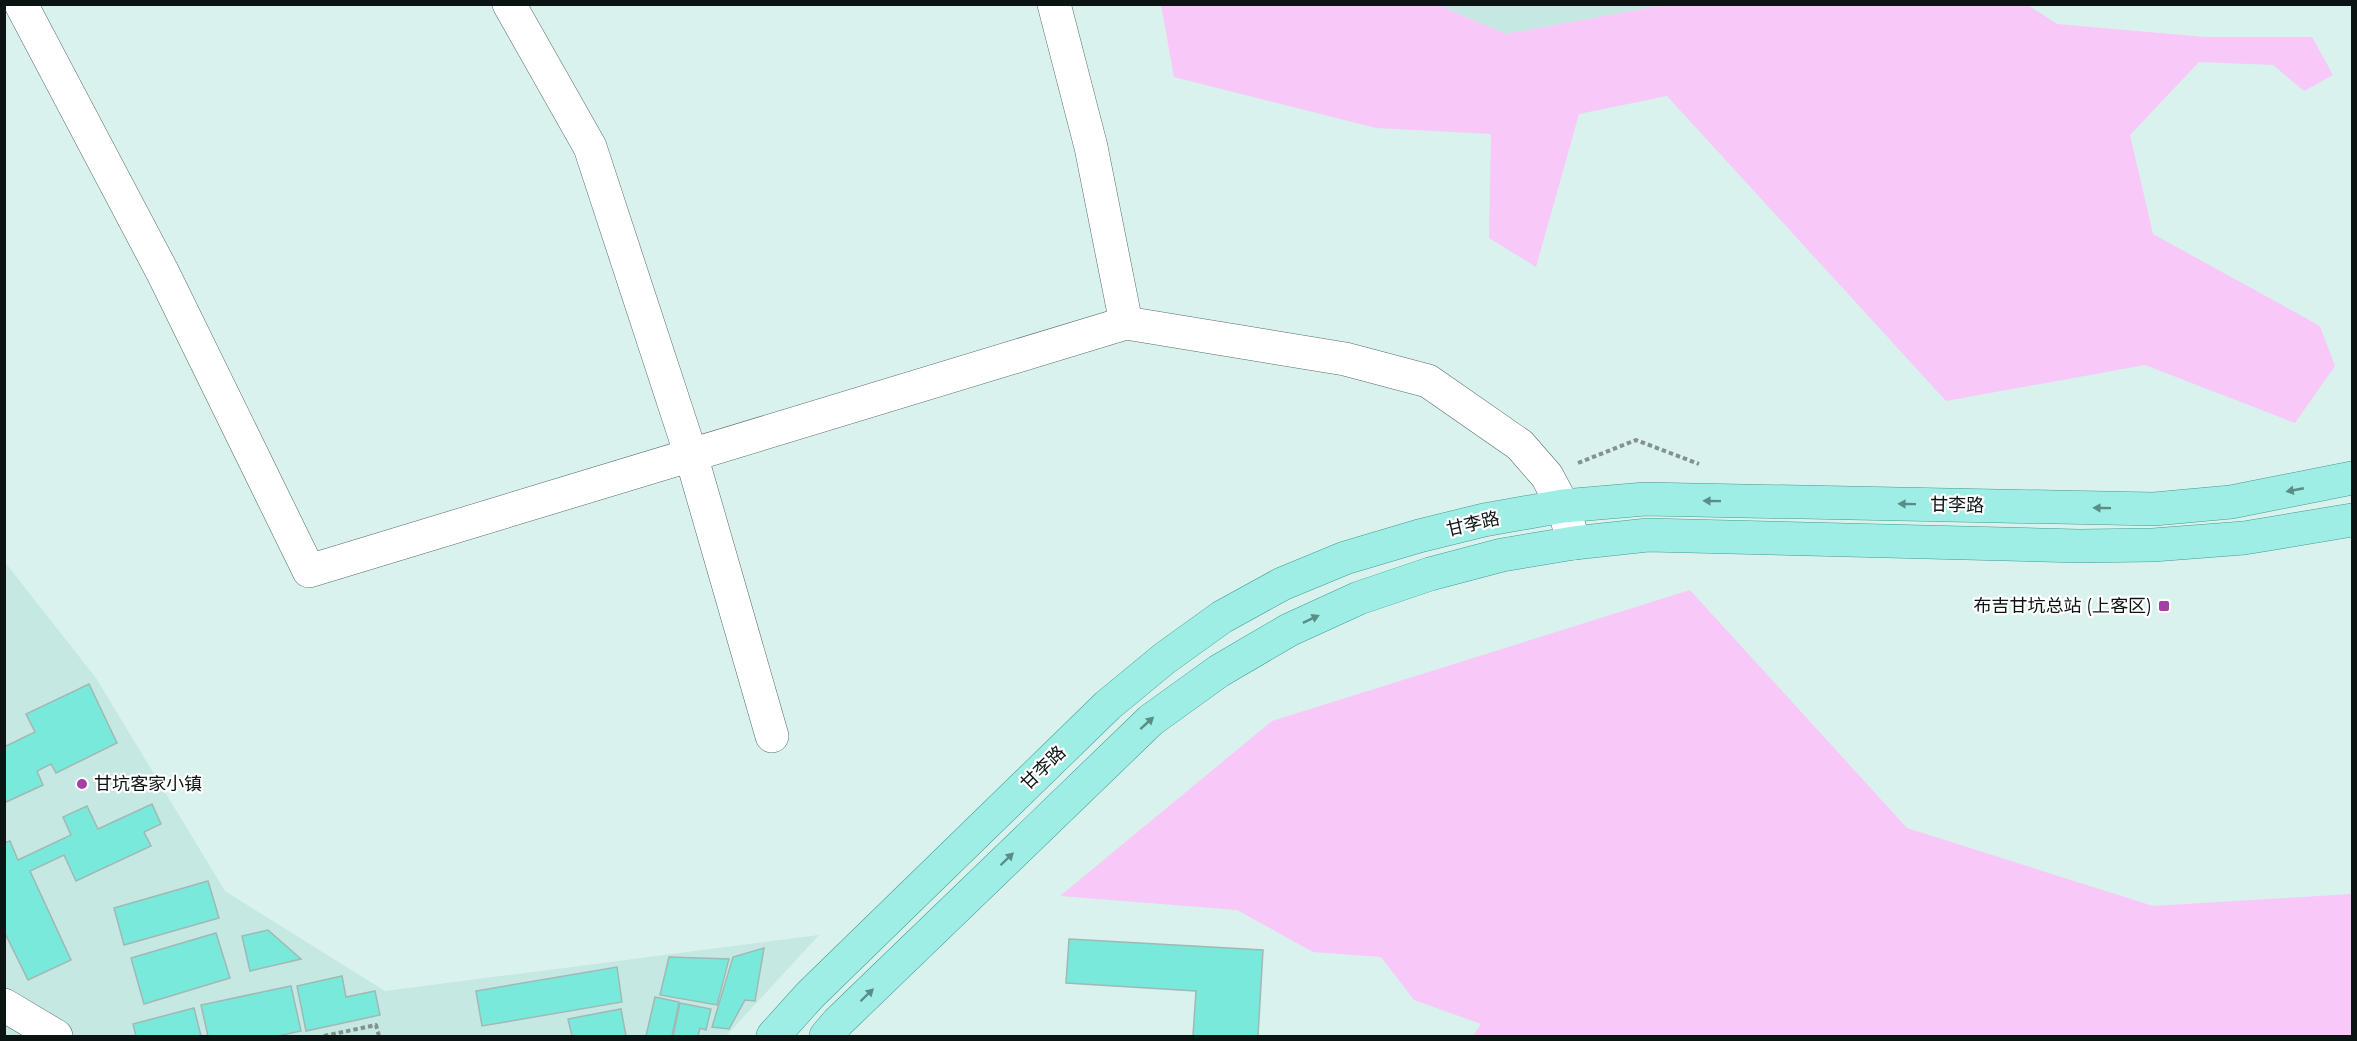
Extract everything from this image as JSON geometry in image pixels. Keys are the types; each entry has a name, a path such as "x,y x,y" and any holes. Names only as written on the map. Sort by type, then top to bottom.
{"main road":[{"name":"甘李路","path":"773,1036 810,995 1108,705 1164,658 1222,617 1282,584 1345,558 1484,520 1563,506 1645,499 2154,509 2232,502 2352,478"},
{"name":"甘李路","path":"826,1036 1150,720 1218,670 1288,630 1359,598 1430,574 1502,555 1574,543 1648,535 2079,546 2153,545 2244,538 2352,520"}],"street":[{"path":"21,4 164,273 309,571 1126,324 1345,359 1428,381 1520,445 1547,476 1563,506 1574,543"},
{"path":"509,4 590,147 691,455 771,736"},
{"path":"1054,4 1091,147 1126,324"},
{"path":"4,1005 56,1036"}],"path":[{"path":"1547,476 1636,440 1700,464"},
{"path":"324,1036 376,1025 379,1036"}],"shaded area":[{"path":"2026,4 2057,24 2205,37 2312,37 2333,75 2304,91 2273,65 2199,62 2130,135 2153,234 2320,326 2335,366 2295,423 2145,365 1946,401 1667,96 1579,114 1536,267 1489,238 1491,134 1376,128 1174,77 1161,5 1438,5 1506,34 1664,5"},
{"path":"1438,5 1664,5 1506,34"},
{"name":"甘坑客家小镇","path":"4,561 96,678 225,891 385,991 819,935 726,1036 5,1036"},
{"path":"1690,590 1907,828 2153,906 2352,894 2352,1036 1473,1036 1481,1024 1414,1000 1381,957 1313,952 1237,910 1060,896 1272,721"}],"building":[{"path":"89,684 117,743 56,773 51,764 37,771 43,785 4,803 4,747 35,732 26,714"},
{"path":"152,804 161,824 144,832 151,846 76,881 64,855 30,871 71,960 28,980 4,931 4,843 10,841 18,860 71,835 63,817 87,806 98,829"},
{"path":"208,881 219,918 124,945 114,908"},
{"path":"268,930 301,959 250,971 242,936"},
{"path":"216,933 230,978 144,1004 131,958"},
{"path":"1069,939 1263,950 1258,1036 1193,1036 1196,991 1066,983"},
{"path":"764,948 755,1001 745,1000 729,1029 712,1027 733,957"},
{"path":"669,957 729,959 717,1005 660,995"},
{"path":"617,967 622,1002 482,1026 476,991"},
{"path":"342,976 346,997 375,991 380,1015 306,1031 297,986"},
{"path":"291,986 301,1031 278,1036 208,1036 201,1005"},
{"path":"655,997 679,1002 672,1036 646,1036"},
{"path":"680,1003 711,1009 706,1030 700,1028 698,1036 673,1036"},
{"path":"194,1008 201,1036 136,1036 133,1024"},
{"path":"621,1009 626,1036 572,1036 568,1019"}],"place":[{"name":"布吉甘坑总站 (上客区)","path":"2164,606"},
{"name":"甘坑客家小镇","path":"82,784"}]}
